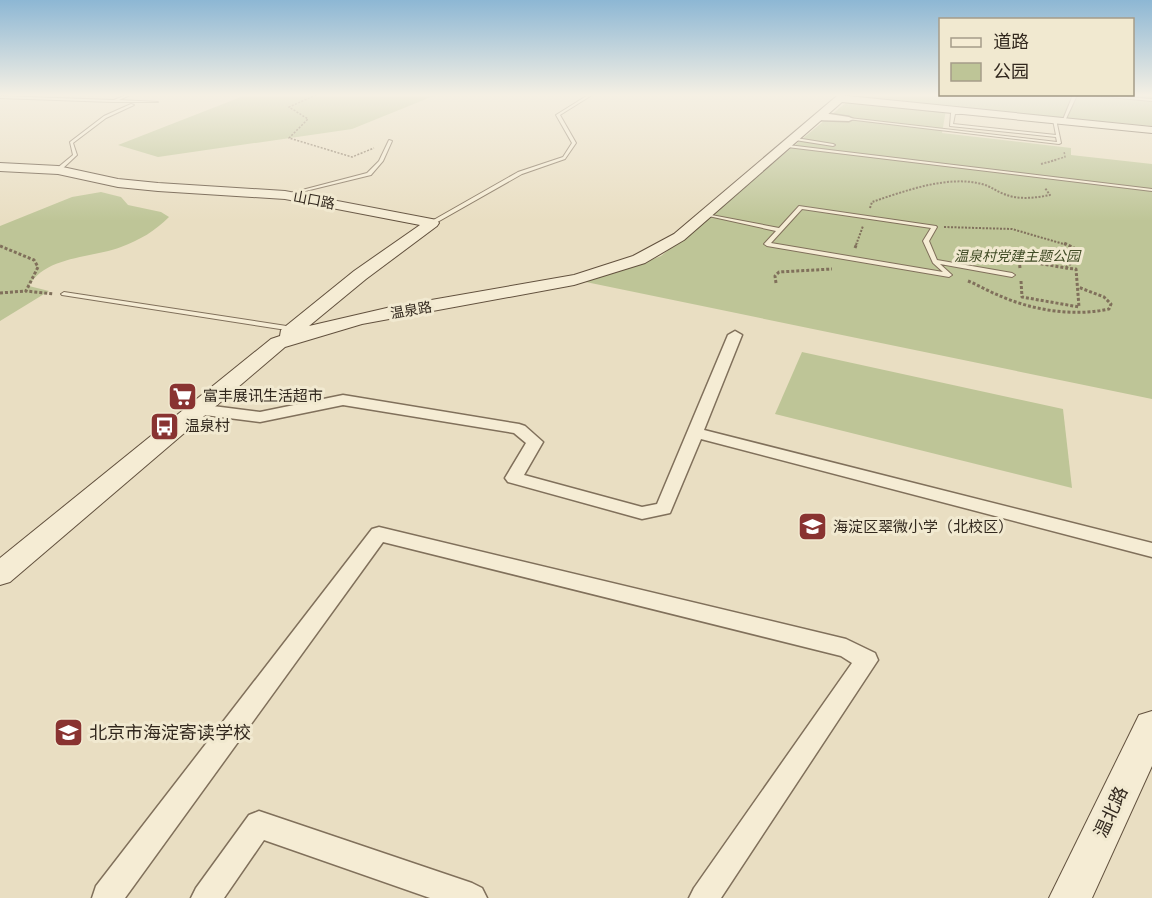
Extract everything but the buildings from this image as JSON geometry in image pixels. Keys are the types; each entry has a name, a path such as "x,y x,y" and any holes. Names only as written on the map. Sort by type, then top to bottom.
{"main road":[{"name":"温泉路","path":"0,574 278,343 333,324 551,285 626,266 657,252 706,215 798,137"},
{"name":"山口路","path":"0,167 58,170 118,183 285,195 432,223"},
{"path":"278,343 360,274 432,223"},
{"name":"温北路","path":"1070,898 1152,727"}],"street":[{"path":"198,409 260,417 343,400 519,429 535,442 514,478 642,513 664,509 735,335"},
{"path":"695,433 1152,550"},
{"path":"110,898 106,896 379,534 846,648 867,660 704,898"},
{"path":"206,898 259,825 472,898"}],"lane":[{"path":"58,170 75,155 71,142 77,137"},
{"path":"432,223 520,173 564,158 574,143 570,137"},
{"path":"1006,137 1059,143 1058,137"},
{"path":"285,195 369,174 381,161 390,141"},
{"path":"792,142 1152,188"},
{"path":"792,142 976,166"},
{"path":"801,207 934,227 926,241 935,261 949,275 767,244 801,207"},
{"path":"706,215 780,230"},
{"path":"935,261 1012,275"},
{"path":"64,294 293,329"}],"path":[{"path":"291,137 352,157 384,140 390,141"},
{"path":"1040,165 1065,158 1059,143"},
{"path":"934,227 966,225 1004,229 1062,242 1076,249 1078,255 1066,268"},
{"path":"0,246 33,260 39,267 26,291"},
{"path":"1020,270 1019,260 1076,269 1079,307 1022,297 1020,279"},
{"path":"949,275 975,283 1003,298 1041,307 1084,313 1109,309 1111,304 1104,297 1078,287"},
{"path":"0,293 26,291 51,296 64,294"}],"green space":[{"path":"139,137 297,137 158,157 118,145"},
{"name":"温泉村党建主题公园","path":"805,137 976,137 1071,148 1071,155 1152,164 1152,399 581,281 630,268 661,256"},
{"path":"101,192 121,197 128,205 161,212 169,217 153,231 128,244 109,251 70,259 46,269 36,276 29,286 49,291 0,321 0,226 72,197"},
{"path":"802,352 1063,409 1072,488 775,414"}],"place":[{"name":"富丰展讯生活超市","path":"182,396"},
{"name":"温泉村","path":"164,426"},
{"name":"海淀区翠微小学（北校区）","path":"812,527"},
{"name":"北京市海淀寄读学校","path":"68,733"}]}
